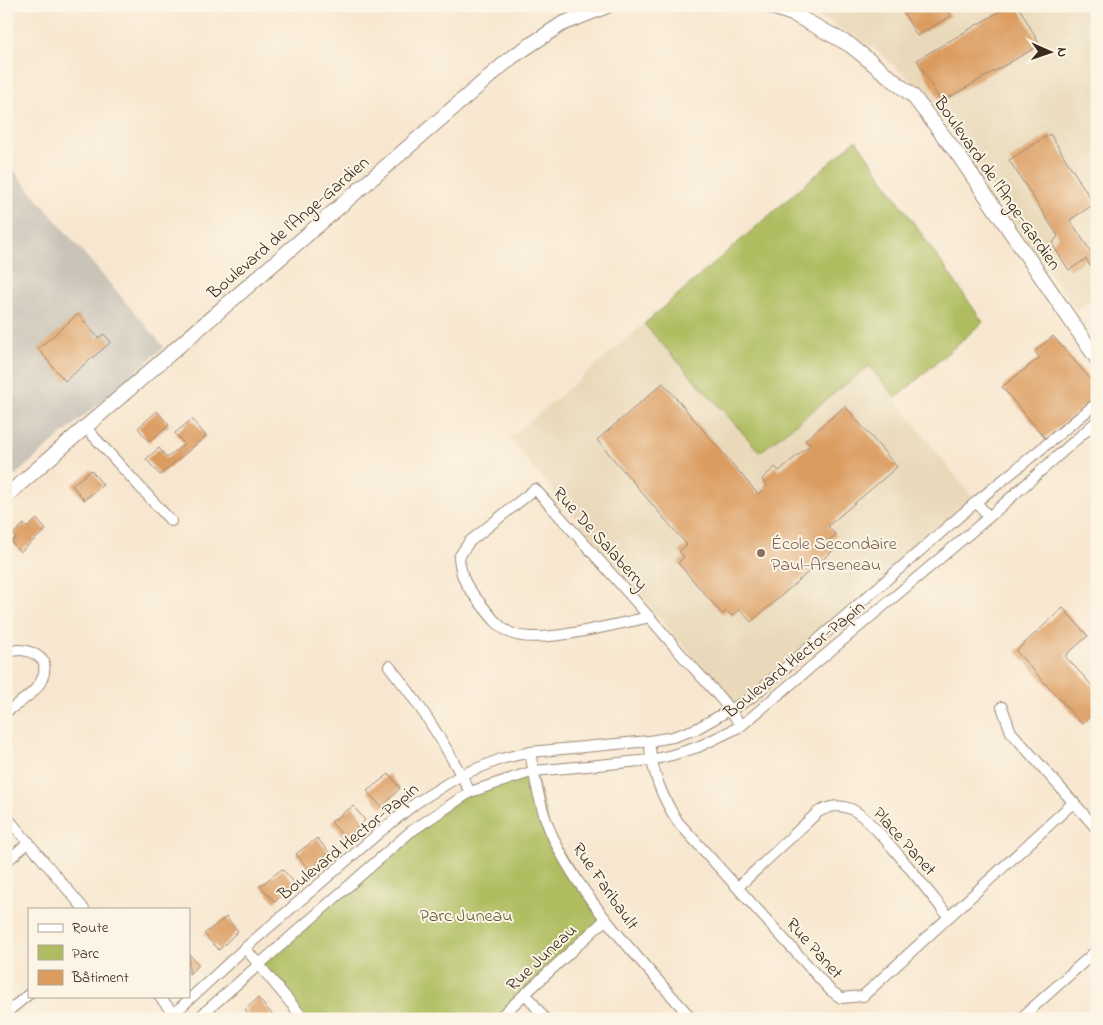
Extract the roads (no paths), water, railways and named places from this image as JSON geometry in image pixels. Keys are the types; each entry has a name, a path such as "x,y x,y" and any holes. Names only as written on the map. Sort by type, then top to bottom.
{"main road":[{"name":"Boulevard de l'Ange-Gardien","path":"6,496 512,57 562,24 607,6"},
{"name":"Boulevard de l'Ange-Gardien","path":"769,6 795,15 850,45 913,96 954,148 1097,359"}],"street":[{"name":"Boulevard Hector-Papin","path":"173,1017 246,948 381,831 416,803 461,775 501,759 530,752 649,741 696,729 732,711 751,698 976,502 1097,403"},
{"name":"Boulevard Hector-Papin","path":"197,1019 410,832 470,792 534,771 651,760 698,747 741,726 1097,422"},
{"path":"86,428 171,521"},
{"name":"Rue De Salaberry","path":"650,617 567,633 540,637 521,637 503,628 464,584 460,572 459,557 469,542 536,489 650,617 732,711 741,726"},
{"path":"976,502 989,516"},
{"path":"6,654 15,650 32,652 44,662 46,672 39,686 6,712"},
{"path":"389,666 413,695 470,792"},
{"path":"1002,707 1011,732 1097,829"},
{"name":"Rue Panet","path":"649,741 651,760 663,799 678,822 830,990 841,998 863,996 1074,802"},
{"name":"Rue Faribault","path":"530,752 538,793 551,834 573,871 606,920 692,1019"},
{"name":"Place Panet","path":"738,887 818,812 831,806 838,806 850,809 868,821 948,916"},
{"path":"6,816 83,908"},
{"path":"6,862 29,842"},
{"name":"Rue Juneau","path":"498,1019 606,920"},
{"path":"246,948 304,1019"},
{"path":"1020,1019 1097,950"},
{"path":"526,994 546,1019"},
{"path":"6,1013 28,995"},
{"path":"160,998 173,1017"}],"place":[{"name":"École Secondaire Paul-Arseneau","path":"761,553"}],"park label":[{"name":"Parc Juneau","path":"466,915"}]}
